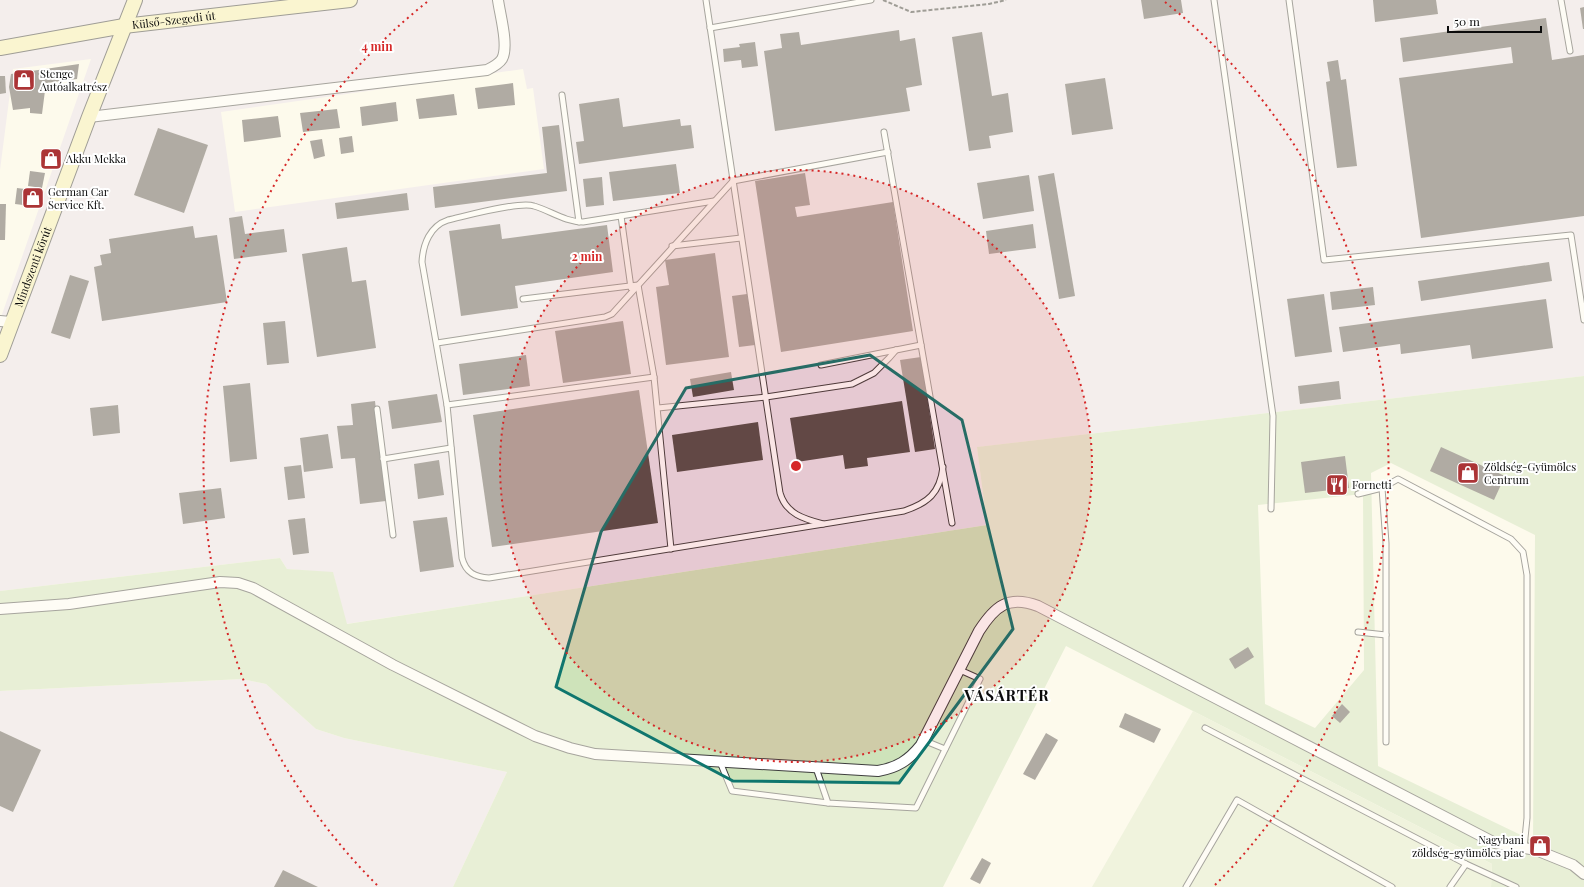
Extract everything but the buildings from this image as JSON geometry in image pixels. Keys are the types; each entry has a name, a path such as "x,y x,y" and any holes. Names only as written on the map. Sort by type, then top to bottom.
{"street":[{"name":"Mindszenti körút","path":"0,355 6,322 135,0"},
{"name":"Külső-Szegedi út","path":"0,48 124,26 350,0"},
{"path":"89,117 487,70 494,67 502,59 504,52 505,42 498,0"},
{"path":"0,609 69,604 220,582 238,583 253,588 393,664 535,736 570,748 595,754 878,771 890,769 901,764 912,756 923,740 979,631 995,610 1005,604 1025,601 1038,606 1495,842 1536,850 1573,865 1584,874"}],"lane":[{"path":"706,0 782,501 785,506 799,516 826,524"},
{"path":"710,28 871,0"},
{"path":"1214,0 1273,416 1270,509"},
{"path":"1290,0 1324,260 1571,235 1584,320"},
{"path":"1561,0 1570,51"},
{"path":"562,95 579,222"},
{"path":"884,132 952,523"},
{"path":"437,343 605,317 612,314 632,289 638,285 733,181 888,152"},
{"path":"714,201 579,222 568,220 533,206 519,205 448,220 438,225 428,236 423,252 422,262 447,405 462,558 464,566 469,572 489,578 904,511 922,504 935,492 939,485 942,467"},
{"path":"621,216 632,289"},
{"path":"672,246 741,238"},
{"path":"638,285 658,408 671,549"},
{"path":"523,299 632,289"},
{"path":"821,365 921,345"},
{"path":"658,408 766,398 852,384 874,373 896,350"},
{"path":"447,405 654,377"},
{"path":"377,409 394,535"},
{"path":"384,459 451,448"},
{"path":"1358,494 1382,488 1398,479 1511,539 1523,552 1527,575 1527,818 1524,848"},
{"path":"1382,488 1386,543 1386,742"},
{"path":"1358,632 1386,636"},
{"path":"720,762 732,791 828,803 916,808 980,680 960,670"},
{"path":"1205,728 1466,864 1516,887"},
{"path":"923,740 945,749"},
{"path":"816,768 828,803"},
{"path":"1186,887 1237,800 1392,887"},
{"path":"1450,887 1466,864"}],"path":[{"path":"883,0 911,12 989,4 1006,0"}],"highlighted area":[{"path":"870,355 962,420 1013,629 899,783 733,781 556,687 601,532 686,388"}],"shaded area":[{"path":"0,0 1584,0 1584,376 977,447 987,525 346,624 333,573 287,569 280,558 0,591 0,320 91,59 13,69 0,170","holes":["523,69 527,89 533,88 544,169 235,212 221,112"]},
{"path":"242,679 266,684 316,729 344,738 507,772 453,887 0,887 0,691"}],"green space":[{"path":"1584,376 1584,887 1491,887 1492,864 1066,646 943,887 453,887 507,772 344,738 316,729 266,684 242,679 0,691 0,591 280,558 287,569 333,572 347,624 987,525 977,447","holes":["1391,463 1535,535 1533,841 1378,766 1371,473","1363,494 1364,670 1315,728 1265,704 1258,505"]},
{"path":"1193,711 1492,864 1491,887 1092,887"}],"place":[{"name":"Stenge Autóalkatrész","path":"24,80"},
{"name":"Akku Mekka","path":"51,159"},
{"name":"German Car Service Kft.","path":"33,198"},
{"name":"Zöldség-Gyümölcs Centrum","path":"1468,473"},
{"name":"Fornetti","path":"1337,485"},
{"name":"Nagybani zöldség-gyümölcs piac","path":"1540,846"}],"district":[{"name":"VÁSÁRTÉR","path":"1007,696"}]}
